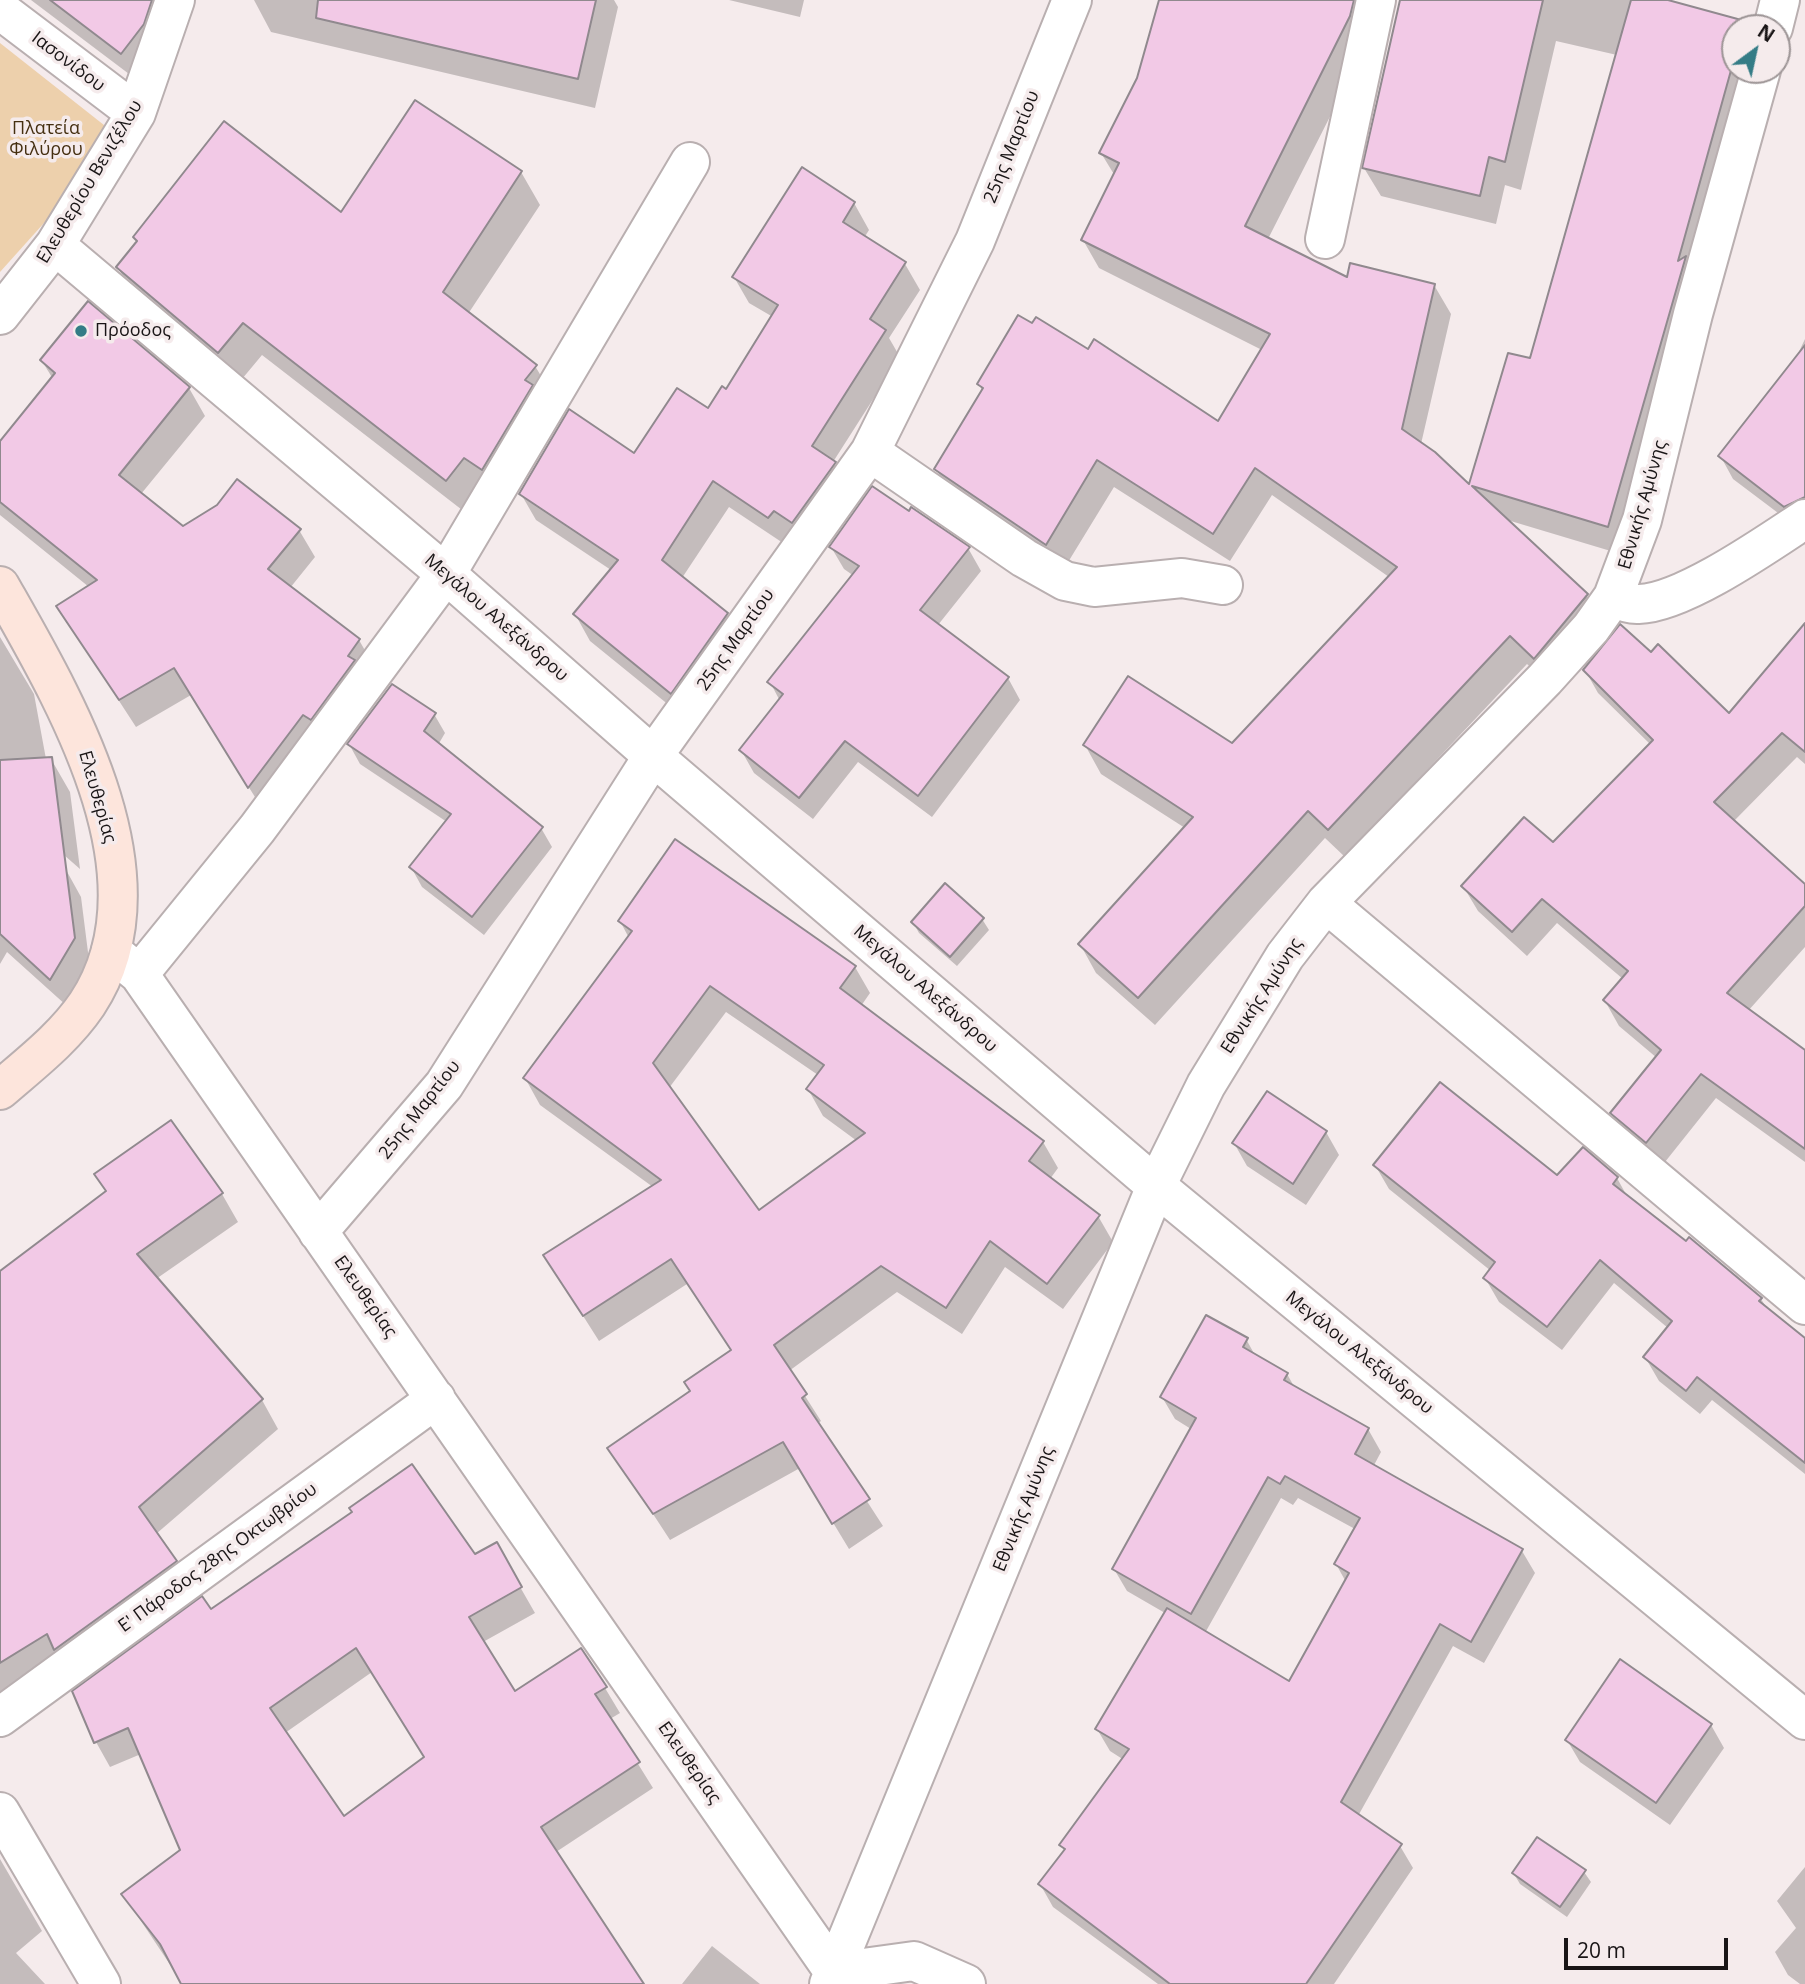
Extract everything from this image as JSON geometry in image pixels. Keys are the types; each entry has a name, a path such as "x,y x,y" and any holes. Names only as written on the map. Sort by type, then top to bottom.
{"street":[{"name":"Ελευθερίου Βενιζέλου","path":"0,315 55,245 136,113 175,0"},
{"name":"25ης Μαρτίου","path":"318,1232 443,1085 653,756 870,452 975,241 1072,0"},
{"path":"1325,239 1376,0"},
{"name":"Ιασονίδου","path":"0,10 136,113"},
{"name":"Εθνικής Αμύνης","path":"831,1978 1156,1186 1206,1085 1285,956 1326,903 1545,679 1591,628 1613,597 1642,520 1693,314 1757,84"},
{"path":"0,1090 72,1025 103,974 125,962 257,829 446,574 690,162"},
{"name":"Μεγάλου Αλεξάνδρου","path":"55,245 446,574 653,756 1156,1186 1805,1720"},
{"path":"870,452 1024,558 1065,580 1094,587 1182,578 1223,585"},
{"path":"1613,597 1637,605 1675,594 1732,564 1805,519"},
{"name":"Ελευθερίας","path":"0,586 54,684 83,746 110,834 117,871 117,920 125,962 436,1399 831,1978"},
{"path":"1326,903 1805,1305"},
{"name":"Ε' Πάροδος 28ης Οκτωβρίου","path":"0,1717 436,1399"},
{"path":"0,1812 101,1984"},
{"path":"831,1978 914,1961 966,1984"}],"green space":[{"name":"Πλατεία Φιλύρου","path":"0,43 109,129 53,213 0,272"}],"building":[{"path":"50,0 152,0 144,24 121,54"},
{"path":"318,0 596,0 578,79 316,18"},
{"path":"1159,0 1354,0 1350,16 1245,226 1347,277 1350,263 1435,284 1402,429 1435,452 1469,484 1508,353 1530,358 1631,0 1668,0 1721,14 1721,84 1727,84 1678,261 1686,256 1608,527 1472,486 1588,594 1534,659 1510,636 1328,830 1308,811 1138,998 1078,944 1193,817 1083,745 1128,676 1232,743 1397,567 1255,468 1213,534 1097,460 1046,545 934,469 983,388 977,384 1018,315 1032,323 1036,317 1088,349 1094,339 1218,421 1270,334 1081,240 1119,163 1099,153 1137,78"},
{"path":"1400,0 1543,0 1505,162 1489,157 1480,196 1362,168"},
{"path":"415,100 522,171 443,292 537,365 525,380 533,385 482,470 464,458 446,481 243,323 218,353 116,267 137,241 133,237 224,121 341,212"},
{"path":"802,167 855,202 843,222 906,262 870,319 886,330 812,446 836,462 792,523 774,511 768,518 713,481 662,560 728,613 671,694 573,614 618,560 519,494 569,409 634,453 677,388 708,408 722,386 726,389 778,305 732,277"},
{"path":"88,301 190,387 119,475 183,526 217,505 237,479 301,529 268,569 360,639 348,656 355,660 311,720 303,715 248,788 174,668 119,700 56,606 97,580 0,502 0,441 55,373 40,360"},
{"path":"1805,345 1805,497 1784,507 1718,456"},
{"path":"872,486 909,511 911,507 970,547 920,610 1009,677 918,796 845,741 799,798 739,750 783,694 767,682 859,566 829,547"},
{"path":"1805,623 1805,752 1782,733 1714,802 1805,884 1805,906 1727,993 1805,1050 1805,1149 1701,1074 1646,1143 1610,1113 1661,1050 1603,1000 1628,971 1542,899 1512,932 1461,886 1524,817 1553,842 1653,740 1583,670 1620,624 1651,652 1658,644 1729,713"},
{"path":"392,684 436,713 424,731 543,827 472,917 409,867 451,814 347,744"},
{"path":"52,757 75,938 50,980 0,934 0,760"},
{"path":"675,839 856,966 840,988 1044,1141 1029,1161 1100,1215 1047,1284 990,1241 946,1308 881,1266 774,1345 807,1394 802,1398 870,1499 832,1524 783,1442 653,1514 607,1448 690,1391 684,1382 731,1350 671,1259 583,1316 543,1255 661,1180 523,1078 632,931 618,921","holes":["710,986 824,1065 806,1089 865,1133 759,1210 653,1063"]},
{"path":"945,883 984,918 950,957 911,922"},
{"path":"1440,1082 1557,1175 1583,1147 1618,1177 1613,1184 1686,1241 1689,1237 1762,1298 1759,1301 1805,1338 1805,1463 1697,1377 1686,1391 1643,1357 1672,1321 1600,1260 1547,1327 1483,1278 1495,1262 1373,1165"},
{"path":"1267,1091 1327,1131 1293,1184 1232,1143"},
{"path":"171,1120 223,1193 137,1254 263,1399 139,1507 177,1561 54,1650 47,1634 0,1663 0,1271 106,1191 94,1174"},
{"path":"1206,1315 1248,1338 1243,1347 1288,1373 1284,1380 1369,1428 1355,1454 1523,1549 1471,1642 1440,1624 1341,1802 1402,1844 1306,1984 1170,1984 1038,1884 1065,1849 1059,1845 1129,1749 1095,1729 1167,1608 1289,1681 1349,1573 1334,1564 1360,1518 1285,1476 1280,1484 1268,1477 1191,1614 1112,1569 1196,1418 1160,1397"},
{"path":"412,1464 475,1554 497,1542 522,1587 469,1617 515,1691 581,1648 607,1687 595,1694 640,1762 541,1827 644,1984 181,1984 160,1944 121,1894 180,1850 128,1728 94,1743 72,1691 202,1596 211,1609 352,1512 349,1508","holes":["356,1648 424,1757 344,1816 270,1708"]},
{"path":"1620,1659 1712,1724 1656,1803 1565,1740"},
{"path":"1537,1837 1586,1870 1560,1907 1512,1873"}],"place":[{"name":"Πρόοδος","path":"81,331"}]}
